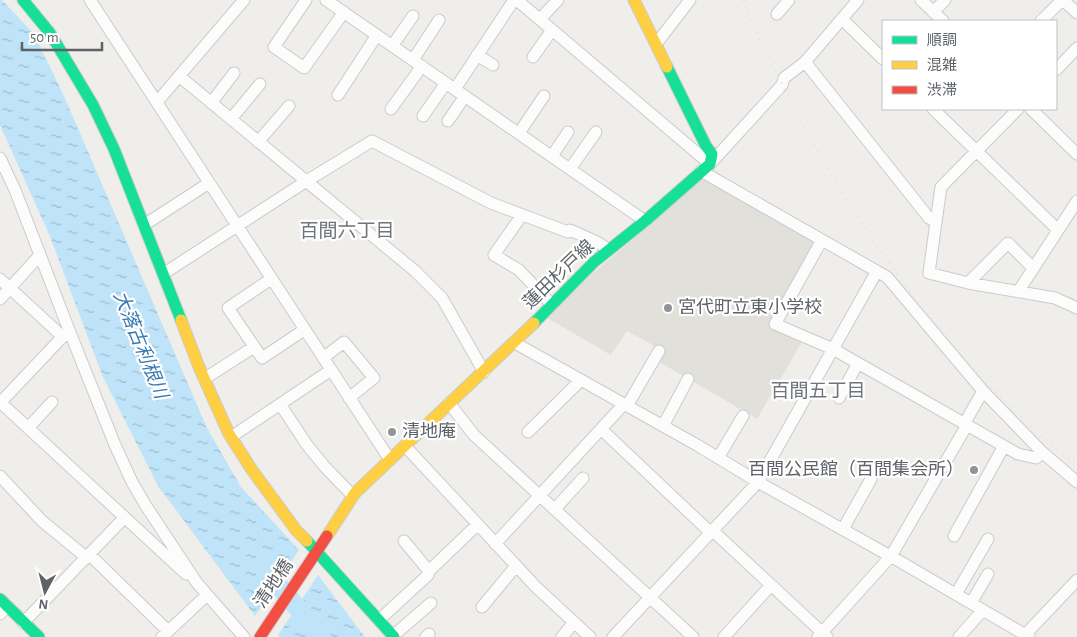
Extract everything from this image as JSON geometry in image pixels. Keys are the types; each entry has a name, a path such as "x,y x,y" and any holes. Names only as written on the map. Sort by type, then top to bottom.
{"main road":[{"path":"22,0 50,33 93,105 114,149 204,379 231,437 252,470 296,530 393,636"},
{"path":"634,0 706,146 712,154 705,168"},
{"name":"蓮田杉戸線","path":"317,551 353,496 515,343 594,262 645,221 705,168"},
{"name":"清地橋","path":"260,637 317,551"},
{"path":"2,607 40,637"}],"street":[{"path":"90,0 390,460"},
{"path":"156,102 244,0"},
{"path":"306,0 274,47 304,68 344,12"},
{"path":"326,0 645,221"},
{"path":"423,116 477,55 516,0 705,168 822,240 888,277 983,391 1042,452 1077,482"},
{"path":"540,20 558,0"},
{"path":"656,44 690,0"},
{"path":"777,14 789,0"},
{"path":"705,168 782,85 784,78 805,62 858,0"},
{"path":"921,0 942,20"},
{"path":"933,12 945,0"},
{"path":"1042,20 1063,0 1077,13"},
{"path":"392,46 413,16"},
{"path":"842,19 882,59"},
{"path":"391,109 439,20"},
{"path":"533,57 552,30"},
{"path":"338,95 377,35"},
{"path":"1057,69 1077,48"},
{"path":"477,55 493,65"},
{"path":"805,62 929,218 936,222"},
{"path":"211,103 234,74"},
{"path":"179,76 415,271 442,298 484,372"},
{"path":"231,119 260,84"},
{"path":"448,120 465,96"},
{"path":"519,133 544,96"},
{"path":"258,142 289,106"},
{"path":"934,110 1058,230"},
{"path":"1017,110 941,187 930,273 968,283 1054,298 1077,308"},
{"path":"1032,110 1077,154"},
{"path":"552,156 568,132"},
{"path":"570,169 596,132"},
{"path":"163,274 372,140 491,203 568,232 570,230 597,242 609,250"},
{"path":"0,158 15,190 66,334 132,482 196,583"},
{"path":"144,225 209,184"},
{"path":"1018,292 1077,201"},
{"path":"522,215 494,255 518,270 552,304"},
{"path":"822,240 775,324 833,349 1018,454 1036,458 1042,452"},
{"path":"968,283 1008,243 1033,268"},
{"path":"0,299 39,256"},
{"path":"614,637 758,482 877,271"},
{"path":"0,279 66,334"},
{"path":"271,279 228,308 262,358 304,330"},
{"path":"66,334 0,402 196,583 244,637"},
{"path":"323,358 344,342 374,378 349,398"},
{"path":"515,343 892,556 1026,636 1077,580"},
{"path":"204,379 254,347"},
{"path":"495,544 601,429 626,405 659,350"},
{"path":"839,398 858,363"},
{"path":"231,437 331,370"},
{"path":"663,426 688,379"},
{"path":"528,432 581,380"},
{"path":"601,429 771,585 822,635 892,556 983,391"},
{"path":"28,428 52,402"},
{"path":"450,403 474,435 693,637"},
{"path":"280,404 307,445 353,496"},
{"path":"718,458 743,416"},
{"path":"405,446 536,587 590,637"},
{"path":"954,536 1004,446"},
{"path":"0,476 42,521 89,557 165,634 207,595"},
{"path":"554,509 584,478"},
{"path":"843,529 871,479"},
{"path":"23,623 89,557 124,518"},
{"path":"379,620 428,575 429,571 477,525"},
{"path":"956,594 988,539"},
{"path":"404,541 429,571"},
{"path":"482,607 516,566"},
{"path":"971,603 988,574"},
{"path":"724,637 771,585"},
{"path":"393,636 432,603"},
{"path":"959,637 983,610"},
{"path":"562,637 574,622"}],"shaded area":[{"name":"宮代町立東小学校","path":"707,180 815,241 815,245 770,326 802,342 757,419 656,360 662,350 627,331 611,355 547,318 585,280 631,241 696,181"}],"water":[{"path":"0,0 34,34 64,96 207,428 241,487 299,550 255,616 158,486 103,377 49,234 0,125"},
{"path":"318,575 365,637 280,637 278,635"}],"waterway":[{"name":"大落古利根川","path":"261,565 322,637"}],"railway":[{"path":"743,0 788,96 815,146 882,253 933,321 988,384 1031,426 1077,466"}],"traffic: fast":[{"path":"23,0 50,33 93,105 114,149 181,320"},
{"path":"534,323 594,262 645,221 710,164 712,154 706,146 667,67"},
{"path":"307,541 394,637"},
{"path":"0,599 39,637"}],"traffic: slow":[{"path":"634,0 667,67"},
{"path":"181,320 199,367 229,434 252,470 296,530 307,541"},
{"path":"327,536 355,493 534,323"}],"traffic: jam":[{"path":"260,637 327,536"}],"place":[{"name":"宮代町立東小学校","path":"668,308"},
{"name":"清地庵","path":"392,432"},
{"name":"百間公民館（百間集会所）","path":"974,470"}],"district":[{"name":"百間六丁目","path":"347,231"},
{"name":"百間五丁目","path":"818,391"}]}
